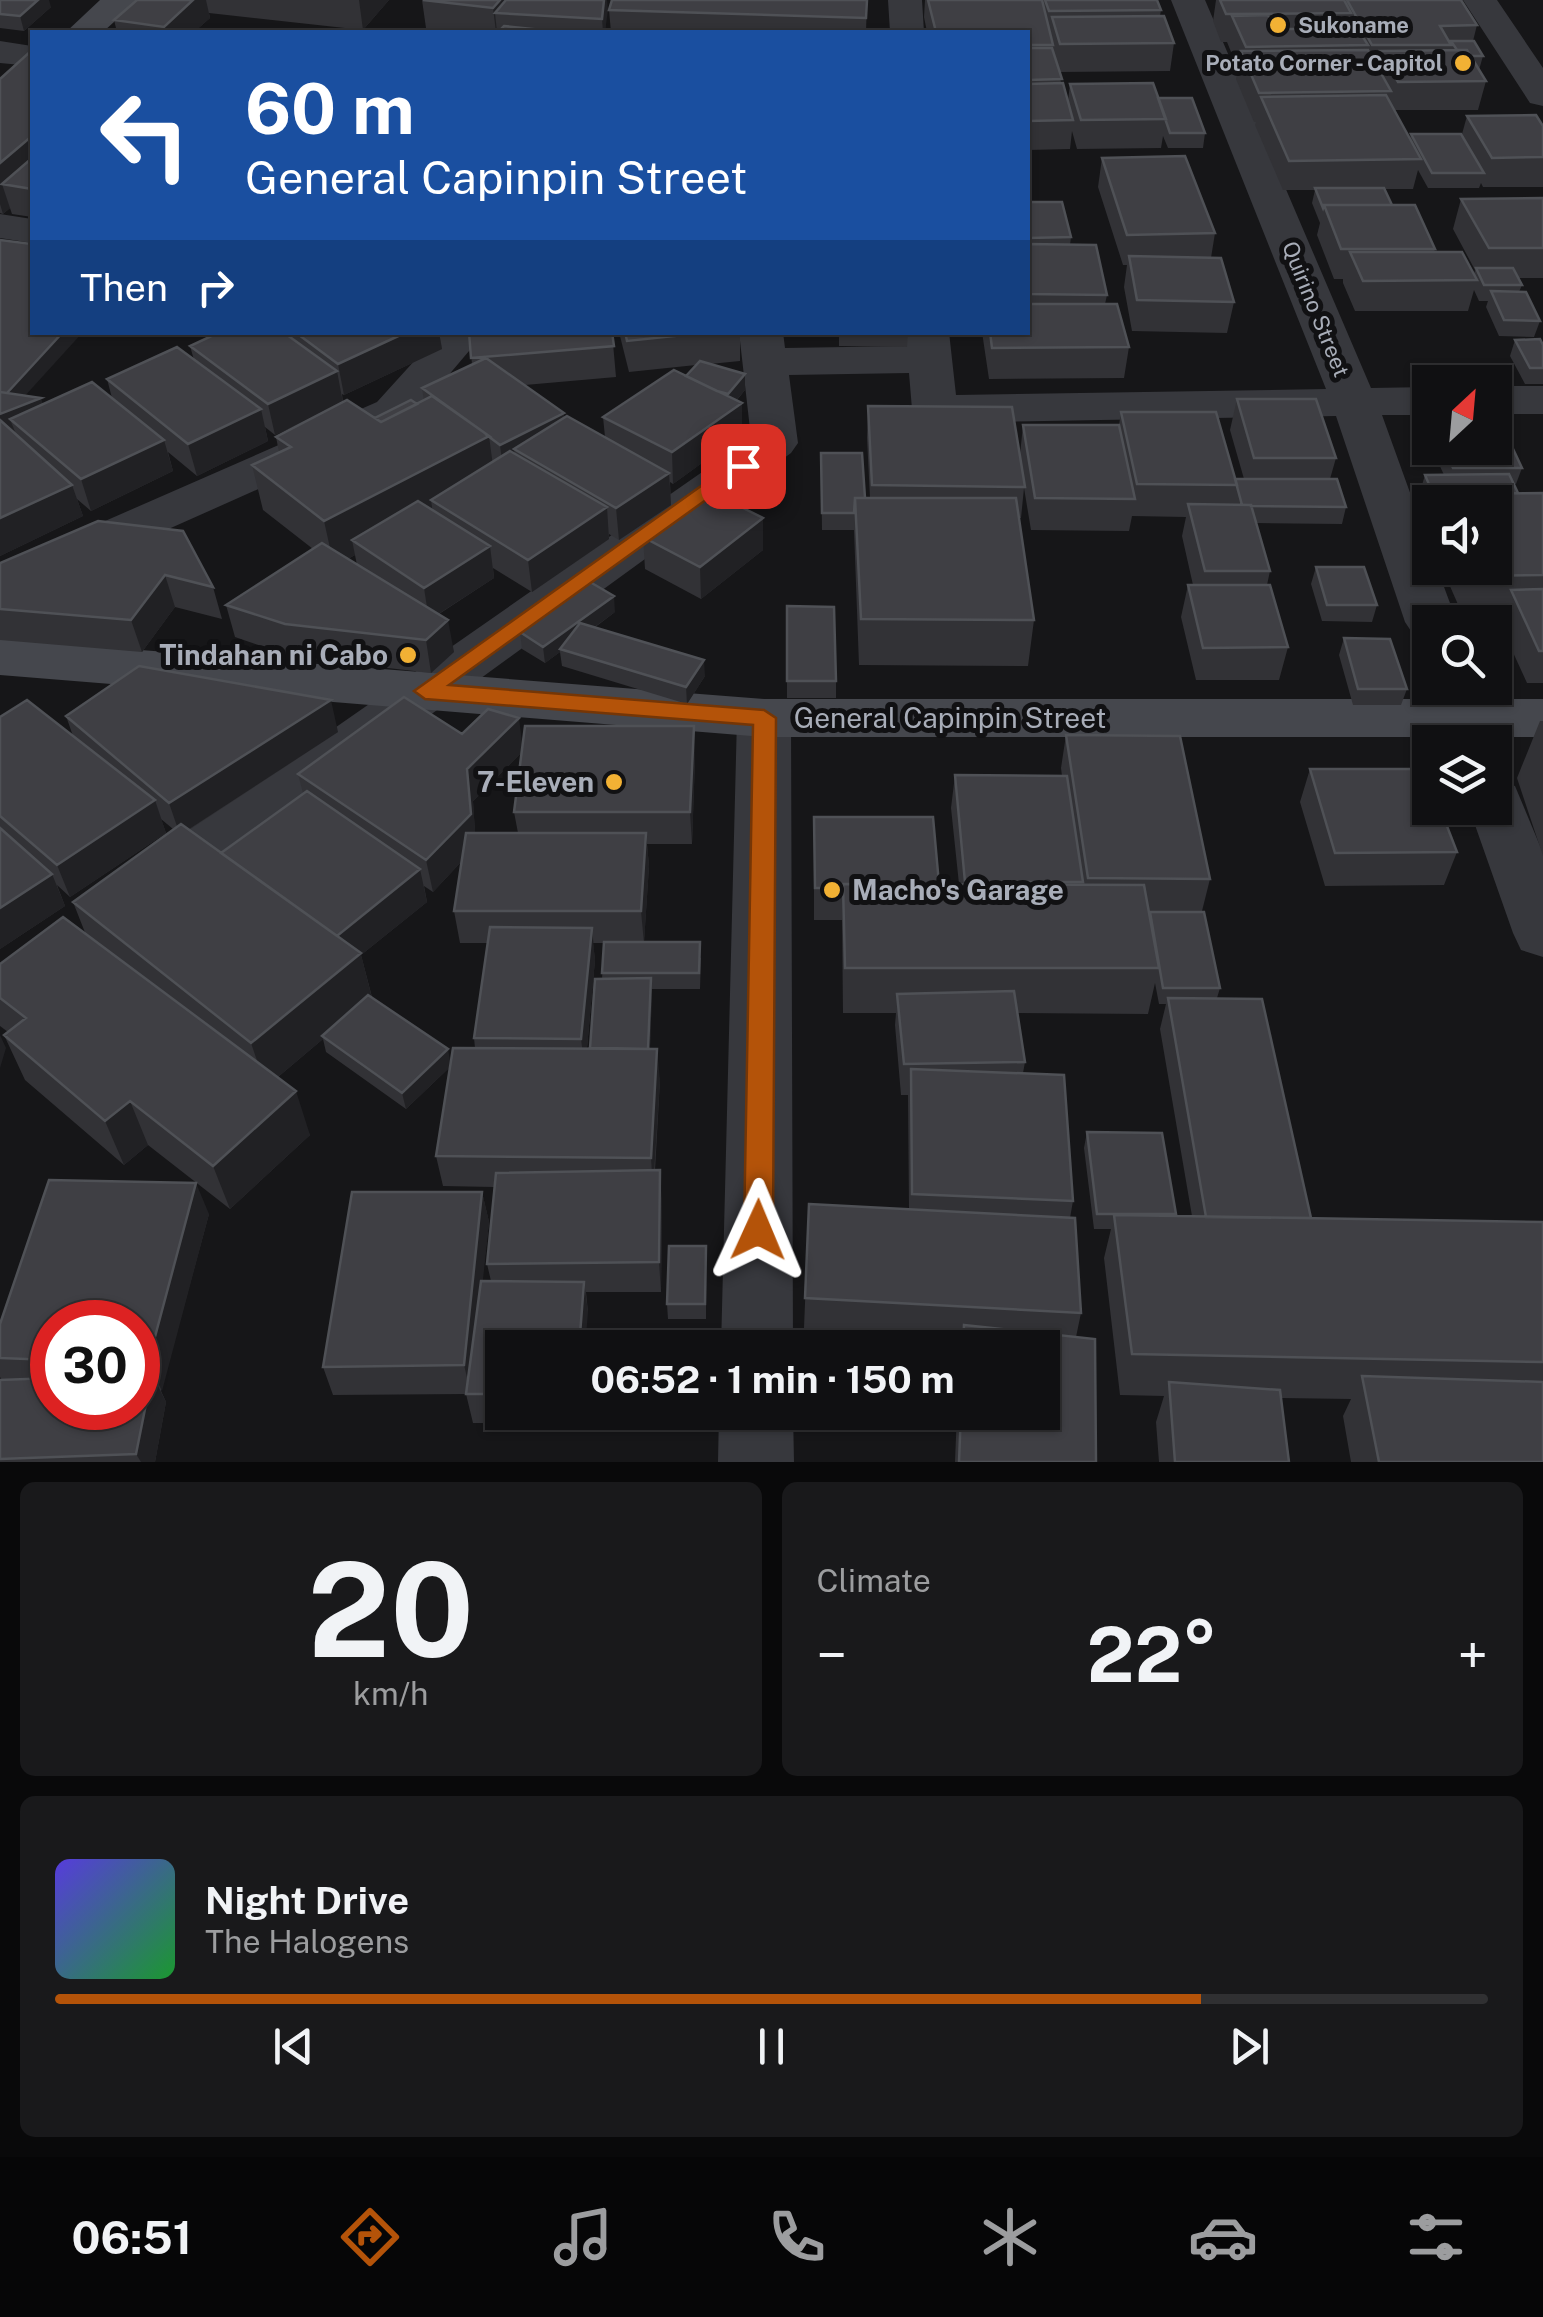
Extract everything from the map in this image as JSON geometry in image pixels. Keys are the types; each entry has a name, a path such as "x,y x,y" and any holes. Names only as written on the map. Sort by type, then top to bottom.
{"street":[{"path":"85,30 121,0"},
{"path":"905,0 907,30"},
{"name":"Quirino Street","path":"1188,0 1354,402 1426,605"},
{"path":"1480,0 1543,95"},
{"path":"0,52 29,73"},
{"path":"0,226 30,231"},
{"path":"0,587 393,412 428,376 456,335"},
{"path":"110,915 775,443 763,347 927,346 935,409 1412,401"},
{"path":"1512,400 1543,400"},
{"name":"General Capinpin Street","path":"0,657 764,718 1543,718"},
{"path":"757,1330 764,718"},
{"path":"1504,825 1543,933"},
{"path":"756,1430 756,1462"}],"building":[{"path":"0,0 38,0 20,16 0,14"},
{"path":"137,0 193,0 164,27 114,20"},
{"path":"423,0 500,0 493,8"},
{"path":"506,0 604,0 602,19 495,13"},
{"path":"612,0 867,0 866,18 609,10"},
{"path":"928,0 1042,0 1053,45 1030,45 1030,30 936,30"},
{"path":"1045,0 1157,0 1161,10 1049,11"},
{"path":"1220,0 1344,0 1351,13 1226,14"},
{"path":"1347,0 1461,0 1477,25 1440,26 1451,45 1372,45"},
{"path":"1268,15 1275,29 1358,29 1368,45 1246,47 1232,16"},
{"path":"1164,16 1174,43 1060,44 1052,17"},
{"path":"504,26 543,30 500,30"},
{"path":"1451,41 1474,41 1483,56 1457,50"},
{"path":"1030,48 1052,48 1062,79 1030,80"},
{"path":"1368,50 1391,91 1259,93 1241,51"},
{"path":"1467,50 1486,81 1398,82 1380,51"},
{"path":"30,52 30,138 0,163 0,79"},
{"path":"1063,83 1073,120 1030,121 1030,84"},
{"path":"1153,83 1166,119 1081,120 1070,84"},
{"path":"1386,95 1421,159 1289,161 1261,97"},
{"path":"1158,98 1192,98 1205,133 1170,133"},
{"path":"1536,115 1543,126 1543,157 1492,158 1467,116"},
{"path":"1411,134 1461,134 1484,173 1432,173"},
{"path":"1185,156 1215,233 1127,235 1102,158"},
{"path":"30,160 30,189 2,184"},
{"path":"1315,188 1384,188 1392,205 1323,208"},
{"path":"1543,198 1543,248 1489,248 1461,199"},
{"path":"1030,202 1062,202 1071,237 1030,238"},
{"path":"1324,205 1415,205 1435,249 1341,249"},
{"path":"0,240 30,244 30,335 60,335 7,393 0,392"},
{"path":"1030,244 1096,245 1107,295 1030,294"},
{"path":"1350,252 1462,252 1477,280 1363,281"},
{"path":"1129,256 1221,258 1234,302 1137,300"},
{"path":"1476,268 1513,268 1522,285 1484,285"},
{"path":"1491,291 1526,292 1540,321 1504,320"},
{"path":"1030,304 1117,304 1129,347 992,348 990,335 1030,335"},
{"path":"214,335 287,335 337,371 268,404 190,346"},
{"path":"299,335 401,335 338,364"},
{"path":"469,335 612,335 614,346 471,358"},
{"path":"626,335 684,335 627,341"},
{"path":"1540,339 1543,368 1530,368 1515,340"},
{"path":"177,347 261,409 188,444 107,379"},
{"path":"486,358 564,413 500,445 422,388"},
{"path":"700,361 745,374 728,394 717,391 686,376"},
{"path":"674,370 742,403 672,452 603,417"},
{"path":"92,382 164,440 81,479 10,419"},
{"path":"0,392 41,398 0,414"},
{"path":"432,396 489,436 324,521 252,465 291,447 276,437 347,400 381,422"},
{"path":"1237,399 1316,399 1336,458 1254,458"},
{"path":"411,400 417,404 381,422 375,418"},
{"path":"868,406 1012,407 1025,487 872,485"},
{"path":"1121,412 1216,412 1237,485 1137,484"},
{"path":"567,416 669,473 616,508 514,449"},
{"path":"0,420 72,485 0,518"},
{"path":"1023,425 1119,425 1135,499 1035,498"},
{"path":"1512,447 1522,468 1452,465 1512,465"},
{"path":"510,451 607,507 528,560 431,500"},
{"path":"821,453 862,453 865,498 855,498 854,513 822,513"},
{"path":"1509,474 1518,493 1512,493 1512,485 1429,485 1425,475"},
{"path":"1235,479 1337,479 1346,507 1242,505"},
{"path":"707,490 763,518 700,567 643,537"},
{"path":"1512,493 1543,493 1543,575 1512,575"},
{"path":"855,498 1016,498 1034,620 861,619"},
{"path":"418,501 490,546 424,588 352,540"},
{"path":"1188,504 1251,505 1270,571 1205,571"},
{"path":"98,521 183,531 213,587 165,575 131,620 0,609 0,563"},
{"path":"322,543 448,620 426,640 285,624 226,605"},
{"path":"1316,567 1364,567 1377,605 1327,605"},
{"path":"590,582 614,596 543,647 520,632"},
{"path":"1188,585 1270,585 1288,647 1203,648"},
{"path":"1543,589 1543,651 1539,651 1511,590"},
{"path":"787,606 834,607 836,681 787,681"},
{"path":"580,623 704,660 686,687 560,649"},
{"path":"1344,638 1390,639 1407,689 1358,689"},
{"path":"139,666 331,700 169,803 66,716"},
{"path":"404,697 462,734 488,709 519,718 467,769 471,814 426,860 298,774"},
{"path":"27,700 155,800 57,865 0,816 0,717"},
{"path":"525,726 694,726 690,812 514,812"},
{"path":"1066,735 1180,736 1210,879 1088,878"},
{"path":"1310,769 1412,769 1412,825 1447,825 1457,852 1335,853"},
{"path":"955,775 1067,776 1083,882 965,882"},
{"path":"307,791 420,869 337,936 221,853"},
{"path":"814,817 933,817 939,884 843,884 843,888 815,888"},
{"path":"181,824 361,953 251,1043 73,902"},
{"path":"0,828 52,874 0,908"},
{"path":"466,833 646,833 641,911 454,911"},
{"path":"843,884 1144,885 1159,968 845,968"},
{"path":"1150,912 1204,912 1220,988 1163,988"},
{"path":"63,917 296,1091 213,1166 130,1101 105,1121 4,1035 26,1018 0,998 0,964"},
{"path":"490,927 592,928 581,1039 474,1038"},
{"path":"604,942 700,942 699,973 602,973"},
{"path":"651,978 648,1049 590,1048 595,979"},
{"path":"1014,991 1025,1062 904,1064 897,994"},
{"path":"368,995 448,1049 402,1093 322,1036"},
{"path":"1168,998 1262,999 1311,1218 1206,1217"},
{"path":"453,1048 657,1049 651,1158 436,1156"},
{"path":"911,1069 1064,1075 1073,1201 912,1194"},
{"path":"1087,1132 1162,1133 1176,1214 1097,1214"},
{"path":"660,1170 659,1262 487,1264 496,1173"},
{"path":"49,1180 196,1183 160,1318 160,1300 30,1300 30,1359 0,1358 0,1324"},
{"path":"352,1192 482,1192 464,1365 323,1367"},
{"path":"809,1204 1075,1218 1081,1313 805,1298"},
{"path":"1114,1215 1543,1222 1543,1362 1132,1354"},
{"path":"669,1246 706,1246 705,1304 667,1304"},
{"path":"481,1281 584,1282 580,1330 485,1330 485,1394 466,1394"},
{"path":"964,1325 1011,1330 964,1330"},
{"path":"1060,1335 1095,1339 1096,1462 959,1462 960,1430 1060,1430"},
{"path":"1362,1376 1543,1382 1543,1462 1379,1462"},
{"path":"30,1379 30,1430 141,1430 136,1454 0,1459 0,1380"},
{"path":"1169,1382 1280,1390 1289,1462 1175,1462"}],"place":[{"name":"Sukoname","path":"1278,25"},
{"name":"Potato Corner - Capitol","path":"1463,63"},
{"name":"Tindahan ni Cabo","path":"408,655"},
{"name":"7-Eleven","path":"614,782"},
{"name":"Macho's Garage","path":"832,890"}],"route":[{"path":"743,466 425,691 764,718 758,1230"}]}
